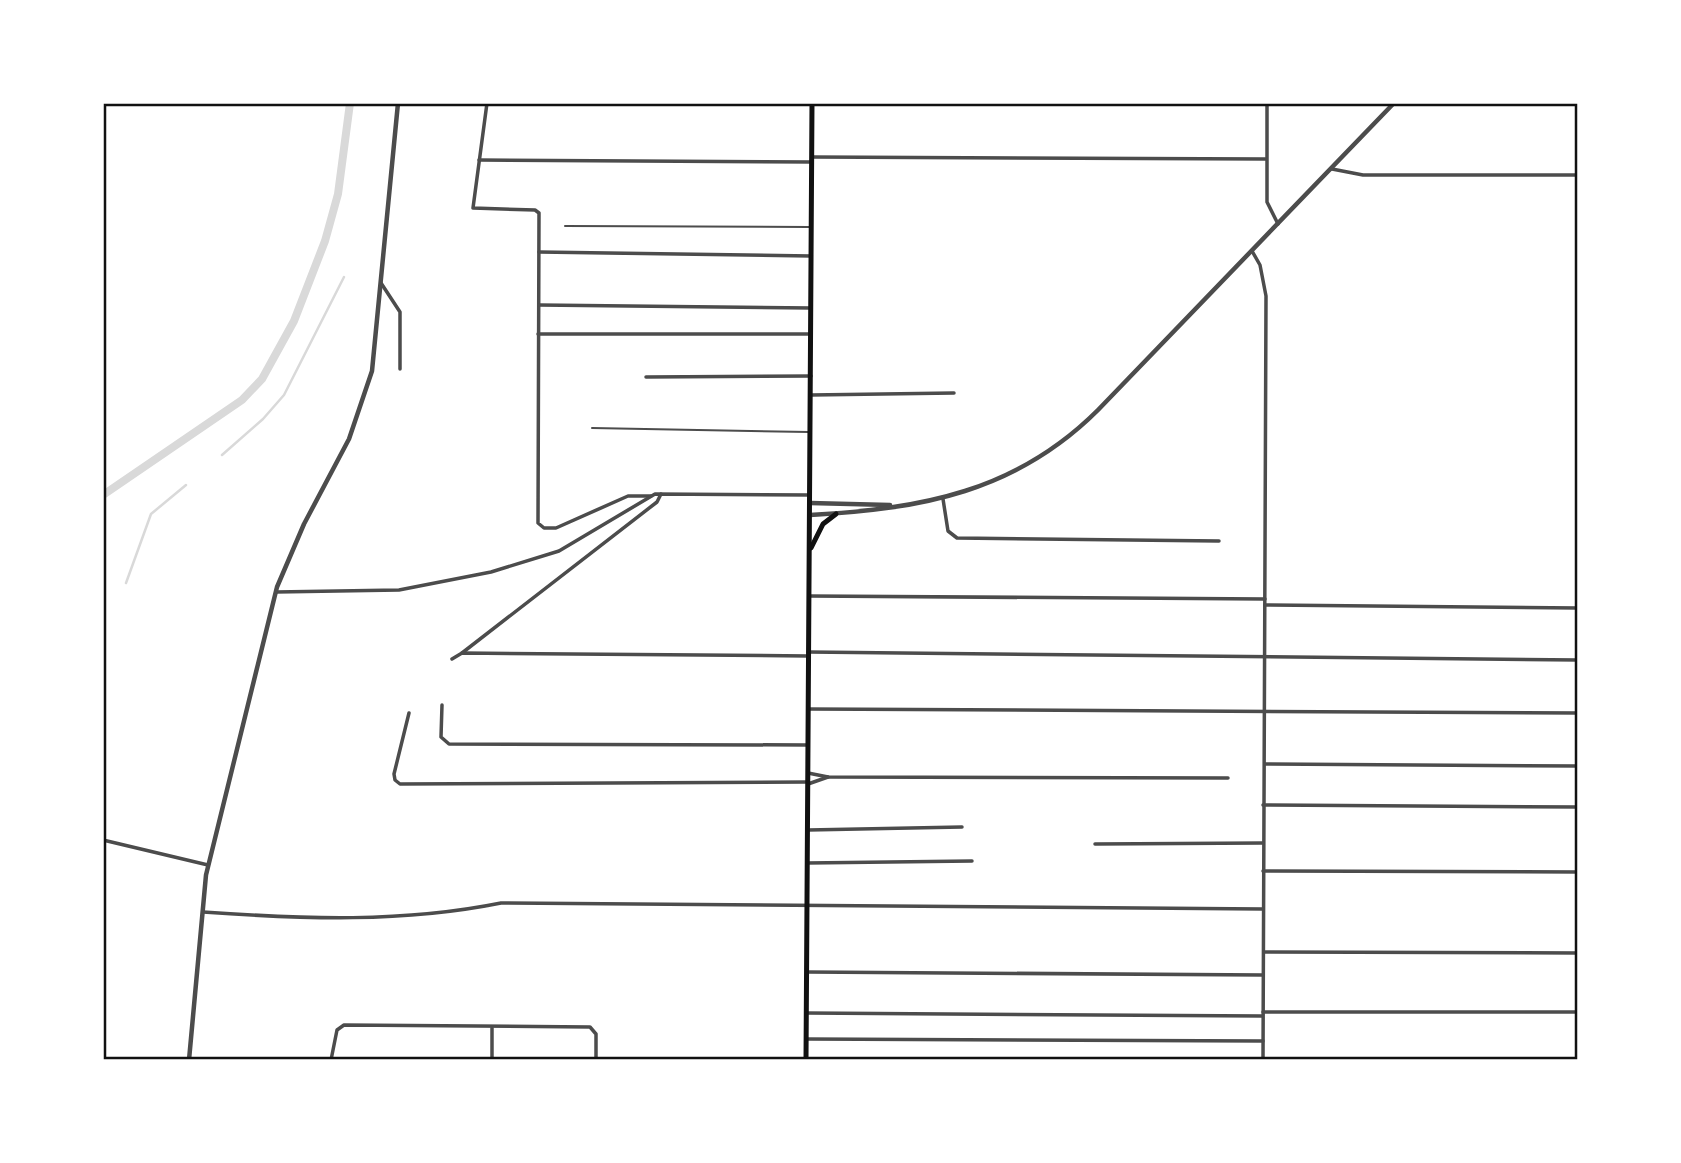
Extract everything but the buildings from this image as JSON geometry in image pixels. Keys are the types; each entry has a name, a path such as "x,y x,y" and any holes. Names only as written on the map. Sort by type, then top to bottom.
{"main road":[{"path":"806,1060 812,103"},
{"path":"810,551 820,528 836,514"}],"street":[{"path":"189,1060 208,865 275,592 304,524 341,456 361,411 375,356 379,281 398,103"},
{"path":"487,103 474,210 537,211 537,518 541,527 556,528 628,496 810,495"},
{"path":"1267,103 1267,202 1278,224"},
{"path":"810,515 836,514 943,499 1003,479 1073,433 1394,103"},
{"path":"479,160 1266,159"},
{"path":"1332,169 1363,174 1578,175"},
{"path":"1252,250 1260,265 1266,296 1263,1060"},
{"path":"539,252 811,256"},
{"path":"379,281 400,312 400,369"},
{"path":"538,305 811,308"},
{"path":"538,334 811,334"},
{"path":"646,377 811,376"},
{"path":"811,395 954,393"},
{"path":"452,659 657,502 661,494"},
{"path":"275,592 399,590 491,572 559,551 651,496"},
{"path":"943,499 948,531 957,538 1219,541"},
{"path":"810,503 894,506"},
{"path":"809,596 1265,599"},
{"path":"1264,606 1578,608"},
{"path":"462,653 1578,660"},
{"path":"442,705 441,737 449,744 807,745"},
{"path":"808,709 1578,713"},
{"path":"409,713 394,774 400,784 808,783 828,777"},
{"path":"1264,764 1578,766"},
{"path":"808,773 828,777 1228,778"},
{"path":"1263,805 1578,807"},
{"path":"808,830 962,827"},
{"path":"103,840 208,865"},
{"path":"1095,844 1263,844"},
{"path":"807,863 972,861"},
{"path":"1263,871 1578,872"},
{"path":"202,912 383,919 434,915 501,904 1264,909"},
{"path":"1264,952 1578,953"},
{"path":"806,972 1263,975"},
{"path":"806,1013 1578,1012"},
{"path":"331,1060 340,1026 590,1027 596,1034 596,1060"},
{"path":"492,1028 492,1060"},
{"path":"806,1039 1263,1041"}],"lane":[{"path":"565,226 812,227"},
{"path":"592,428 810,432"}],"waterway":[{"path":"103,495 242,400 262,379 294,321 325,241 338,194 350,103"},
{"path":"222,455 263,419 284,395 344,277"},
{"path":"126,583 151,514 186,485"}]}
